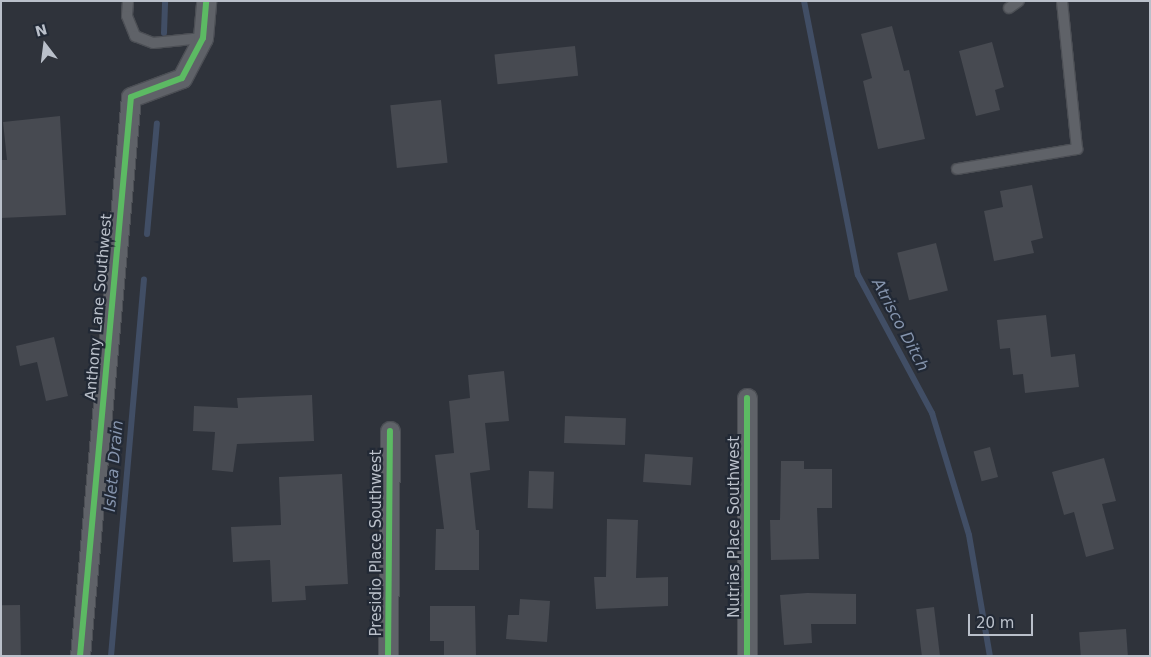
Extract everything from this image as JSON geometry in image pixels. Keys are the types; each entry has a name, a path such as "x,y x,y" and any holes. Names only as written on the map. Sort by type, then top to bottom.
{"street":[{"name":"Anthony Lane Southwest","path":"80,656 131,97 182,78 203,38 206,1"},
{"name":"Nutrias Place Southwest","path":"747,398 747,656"},
{"name":"Presidio Place Southwest","path":"388,656 390,431"}],"lane":[{"path":"128,1 127,16 134,36 153,42 203,38"},
{"path":"1009,8 1019,1"},
{"path":"956,169 1076,149 1062,1"}],"building":[{"path":"892,26 904,71 909,70 925,139 878,149 863,81 872,78 861,34"},
{"path":"992,42 1004,87 995,90 1000,110 976,116 959,51"},
{"path":"575,46 578,76 498,84 494,54"},
{"path":"441,100 448,163 397,168 390,105"},
{"path":"60,116 66,215 1,218 1,160 7,160 3,122"},
{"path":"1032,185 1043,238 1031,241 1034,253 994,261 984,211 1003,207 1000,191"},
{"path":"936,243 948,291 909,300 897,253"},
{"path":"1046,315 1051,357 1075,354 1079,387 1025,393 1023,374 1013,375 1010,348 1000,349 997,320"},
{"path":"54,337 68,396 46,401 37,362 20,366 16,346"},
{"path":"504,371 509,421 485,423 490,470 470,473 476,530 479,530 479,570 435,570 436,529 444,529 435,455 454,453 449,401 470,398 468,375"},
{"path":"312,395 314,441 237,444 233,472 212,470 215,432 193,431 194,406 238,408 237,398"},
{"path":"565,416 626,418 625,445 564,443"},
{"path":"990,447 998,477 982,481 974,451"},
{"path":"645,454 693,457 691,485 643,482"},
{"path":"1104,458 1116,501 1102,504 1114,549 1086,557 1074,512 1064,515 1052,472"},
{"path":"781,461 804,461 804,469 832,469 832,508 817,508 819,559 771,560 770,520 780,520"},
{"path":"529,471 554,472 553,509 528,508"},
{"path":"342,474 348,584 305,586 306,600 272,602 270,560 233,562 231,527 281,525 279,477"},
{"path":"607,519 638,520 636,578 668,577 668,606 596,609 594,577 606,577"},
{"path":"807,593 856,594 856,624 811,624 812,643 784,645 780,595"},
{"path":"520,599 550,601 547,642 506,639 508,615 519,615"},
{"path":"1,605 20,605 21,656 2,656"},
{"path":"430,606 475,606 476,656 444,656 444,641 430,641"},
{"path":"934,607 940,656 922,656 916,609"},
{"path":"1126,629 1128,656 1081,656 1079,632"}],"waterway":[{"name":"Isleta Drain","path":"164,33 165,1"},
{"name":"Atrisco Ditch","path":"804,1 858,275 932,413 969,535 990,656"},
{"name":"Isleta Drain","path":"147,234 157,123"},
{"name":"Isleta Drain","path":"111,656 144,279"}],"cycle path":[{"path":"80,656 131,97 182,78 203,38 206,1"},
{"path":"747,398 747,656"},
{"path":"388,656 390,431"}]}
